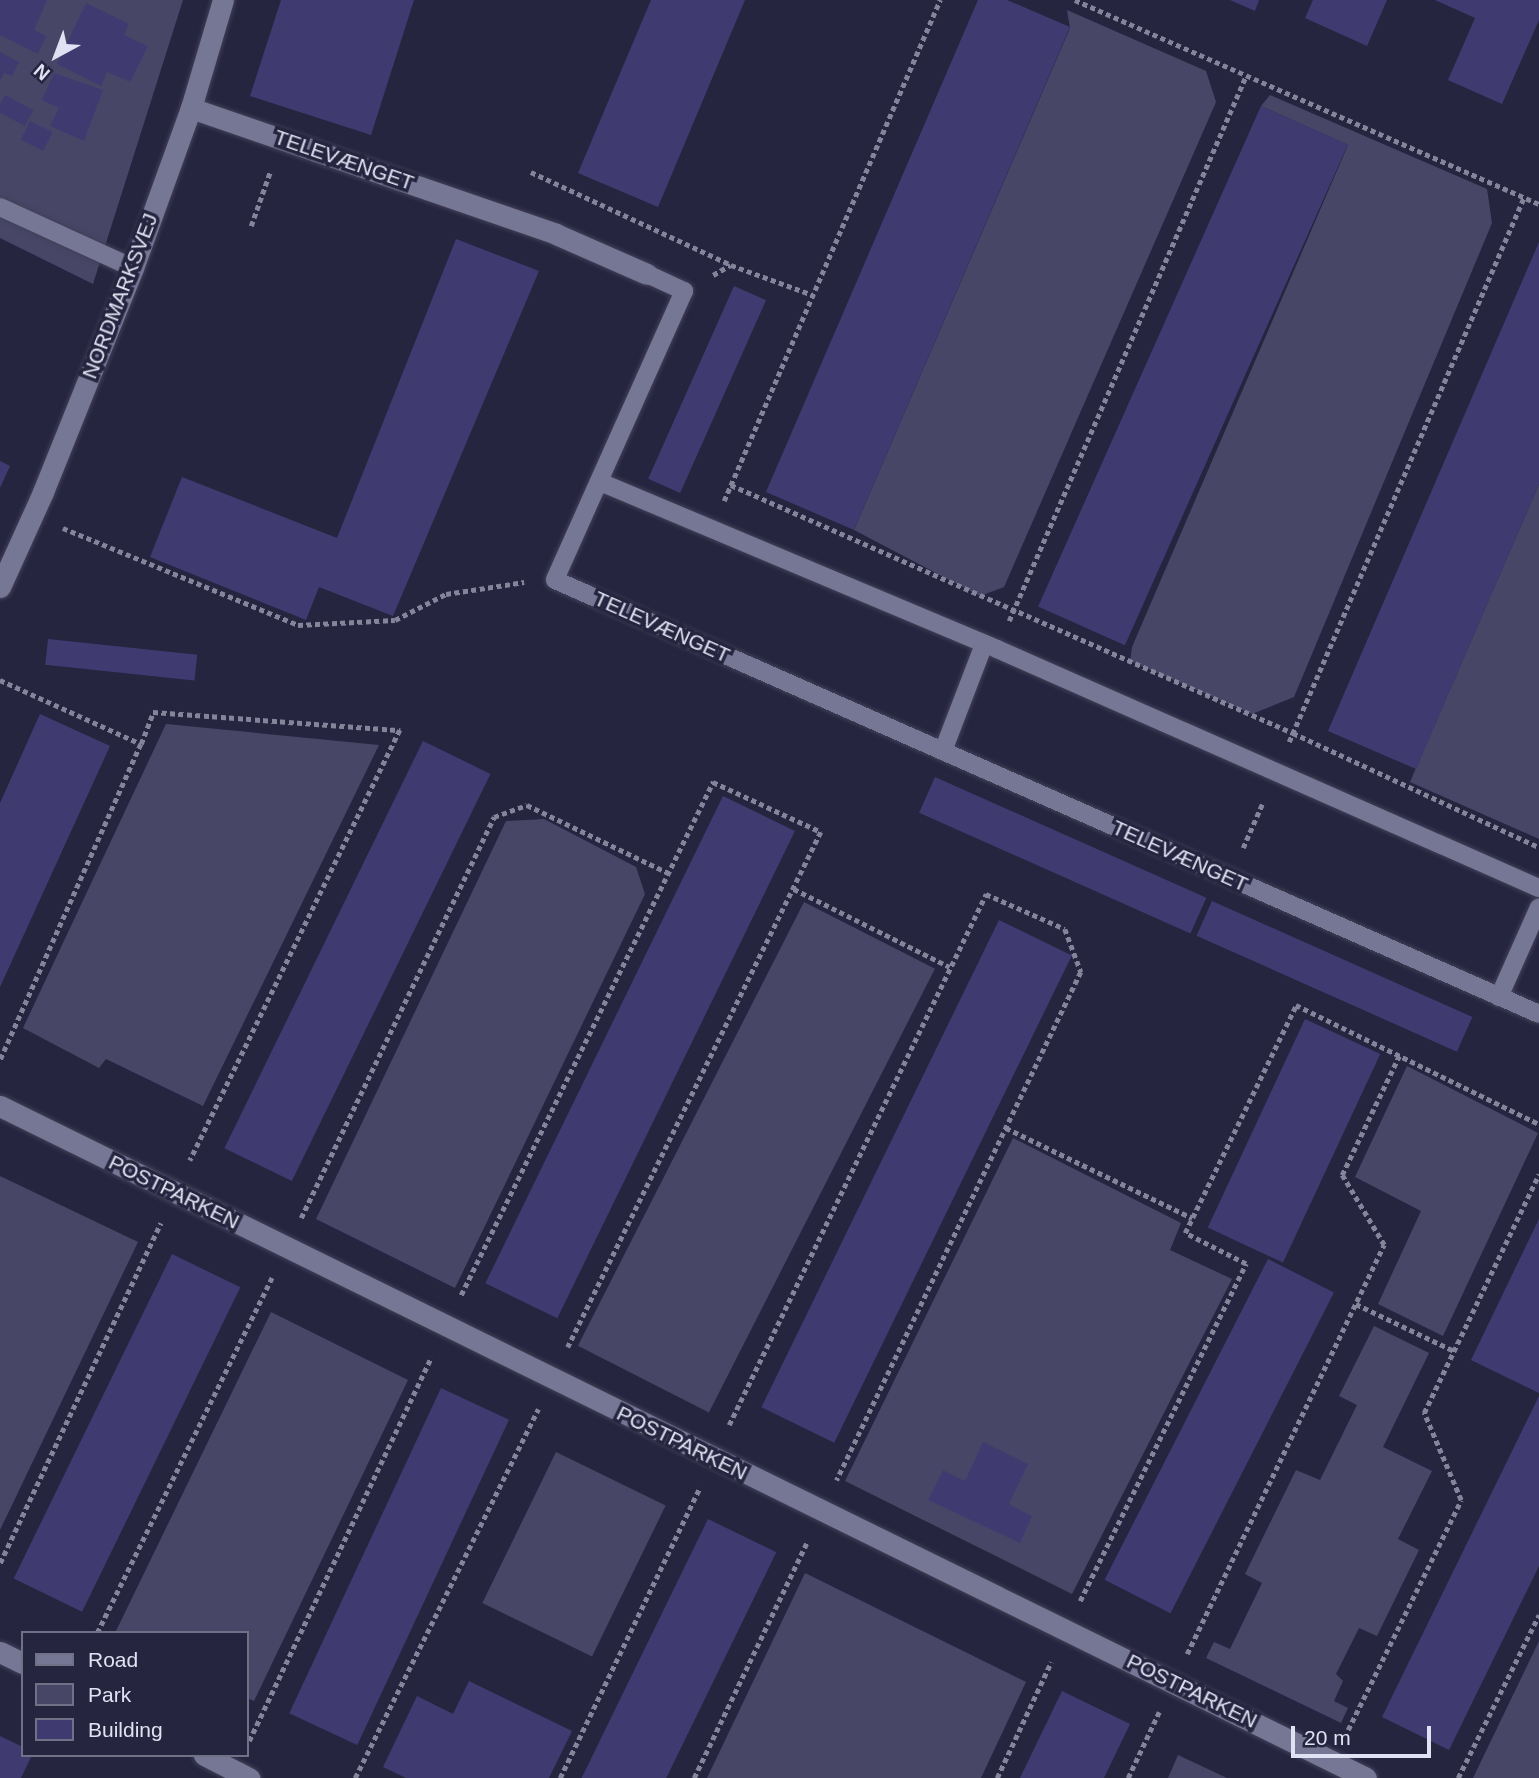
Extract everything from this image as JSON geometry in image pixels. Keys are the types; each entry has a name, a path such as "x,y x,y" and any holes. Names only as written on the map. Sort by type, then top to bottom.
{"street":[{"name":"NORDMARKSVEJ","path":"0,587 33,515 132,268 191,108 223,0"},
{"name":"TELEVÆNGET","path":"191,108 556,233 647,274"},
{"name":"POSTPARKEN","path":"0,1106 713,1459 1174,1681 1366,1778"},
{"path":"0,1652 21,1663"},
{"path":"208,1757 249,1778"}],"lane":[{"path":"0,207 132,268"},
{"name":"TELEVÆNGET","path":"647,274 684,291 556,578 1539,1014"},
{"path":"600,482 713,527 990,646 1539,888"},
{"path":"943,751 990,646"},
{"path":"1499,997 1539,907"}],"path":[{"path":"713,527 940,0"},
{"path":"1075,0 1539,204"},
{"path":"990,646 1014,610 1246,76"},
{"path":"251,226 282,139"},
{"path":"531,172 731,265 813,295"},
{"path":"1230,878 1524,197"},
{"path":"731,485 1293,733 1539,847"},
{"path":"33,515 299,625 395,620 446,594 556,578"},
{"path":"0,680 141,744"},
{"path":"0,1060 153,712 400,730 175,1192 0,1563"},
{"path":"248,1743 446,1326 713,782 821,832 355,1778"},
{"path":"98,1631 287,1248 494,817 527,805 668,873"},
{"path":"794,889 950,967"},
{"path":"559,1778 985,894 1065,929 1081,972 695,1778"},
{"path":"997,1778 1066,1630 1246,1264 1185,1233 1296,1005 1539,1124"},
{"path":"1128,1778 1384,1245 1342,1175 1399,1056"},
{"path":"1006,1128 1192,1218"},
{"path":"1332,1761 1461,1500 1424,1413 1539,1174"},
{"path":"1356,1304 1454,1351"},
{"path":"1458,1778 1539,1615"}],"green space":[{"path":"0,0 183,0 93,284 0,238"},
{"path":"1067,10 1206,71 1216,102 1004,587 980,596 854,530 1070,28"},
{"path":"1270,95 1487,189 1492,223 1294,697 1252,714 1130,661 1132,647 1348,145 1261,106"},
{"path":"1539,484 1539,839 1410,782"},
{"path":"166,724 379,745 203,1106 106,1059 99,1068 23,1028"},
{"path":"544,819 636,867 645,894 455,1288 316,1219 506,821"},
{"path":"804,902 935,969 709,1412 578,1346"},
{"path":"1407,1066 1538,1133 1443,1336 1378,1304 1421,1211 1355,1177"},
{"path":"1013,1138 1181,1223 1170,1250 1232,1279 1072,1594 845,1481"},
{"path":"0,1176 138,1242 0,1530"},
{"path":"271,1312 408,1380 254,1701 248,1698 248,1631 116,1631"},
{"path":"1374,1326 1429,1353 1383,1447 1432,1471 1398,1539 1419,1550 1377,1636 1359,1628 1336,1674 1343,1681 1334,1701 1348,1708 1341,1723 1206,1658 1214,1642 1230,1649 1262,1583 1245,1574 1296,1470 1320,1480 1357,1405 1339,1396"},
{"path":"556,1452 666,1505 592,1656 482,1603"},
{"path":"805,1573 1026,1682 981,1778 707,1778"},
{"path":"1539,1641 1539,1778 1473,1778"},
{"path":"1178,1755 1227,1778 1168,1778"}],"building":[{"path":"0,0 47,0 34,30 46,36 38,54 0,35"},
{"path":"281,0 414,0 371,135 250,96"},
{"path":"651,0 745,0 658,207 578,173"},
{"path":"978,0 1007,0 1070,27 854,530 766,492"},
{"path":"1230,0 1259,0 1255,11"},
{"path":"1313,0 1387,0 1367,46 1305,18"},
{"path":"1435,0 1539,0 1539,20 1502,104 1448,80 1475,18"},
{"path":"86,3 129,24 124,35 148,46 130,82 107,72 101,86 57,64"},
{"path":"0,52 19,62 12,76 4,73 0,81"},
{"path":"54,73 103,90 84,141 50,126 59,108 42,100"},
{"path":"5,95 33,110 25,126 0,113 0,104"},
{"path":"1261,106 1348,145 1125,645 1038,607"},
{"path":"30,121 52,132 43,151 21,140"},
{"path":"456,239 539,271 393,616 319,587 306,620 150,557 182,477 337,538"},
{"path":"1539,242 1539,484 1416,769 1328,731"},
{"path":"734,286 766,300 680,493 648,479"},
{"path":"0,461 10,466 0,488"},
{"path":"48,639 197,655 194,681 45,665"},
{"path":"40,714 110,746 0,987 0,803"},
{"path":"423,741 490,774 292,1181 224,1148"},
{"path":"935,777 1206,898 1190,933 919,813"},
{"path":"723,796 795,831 557,1318 485,1283"},
{"path":"1212,901 1472,1017 1457,1052 1197,936"},
{"path":"999,920 1072,956 834,1443 761,1407"},
{"path":"1305,1019 1380,1054 1283,1263 1208,1227"},
{"path":"1539,1219 1539,1393 1471,1360"},
{"path":"172,1254 240,1287 82,1612 14,1578"},
{"path":"1268,1259 1334,1293 1170,1613 1105,1580"},
{"path":"441,1388 509,1420 357,1745 289,1713"},
{"path":"1539,1396 1539,1566 1449,1750 1382,1717"},
{"path":"983,1442 1028,1464 1009,1504 1032,1516 1020,1543 928,1500 943,1470 965,1481"},
{"path":"708,1519 776,1552 666,1778 582,1778"},
{"path":"469,1681 572,1731 549,1778 406,1778 383,1767 417,1696 453,1714"},
{"path":"1062,1691 1130,1724 1104,1778 1020,1778"},
{"path":"0,1736 21,1746 21,1757 31,1757 21,1778 0,1778"}]}
